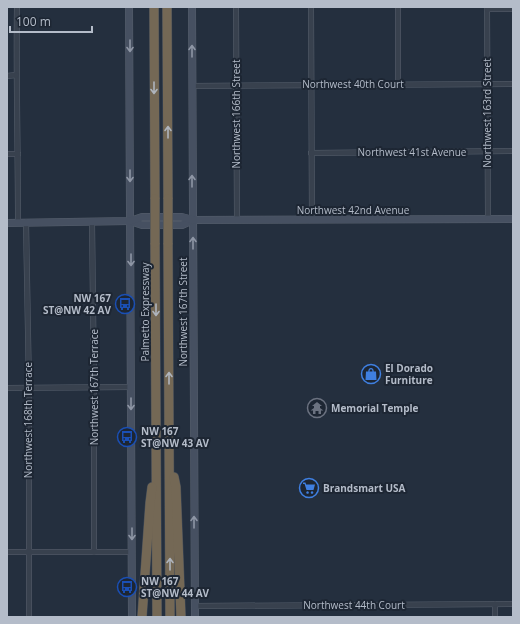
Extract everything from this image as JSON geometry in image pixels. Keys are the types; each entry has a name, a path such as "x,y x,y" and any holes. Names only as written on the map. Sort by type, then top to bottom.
{"highway":[{"name":"Palmetto Expressway","path":"154,7 157,617"},
{"path":"167,7 170,617"},
{"path":"169,448 176,487 181,617"},
{"path":"142,617 150,503 156,460"}],"street":[{"path":"17,7 16,75 18,223"},
{"path":"129,7 132,617"},
{"name":"Northwest 167th Street","path":"192,7 195,617"},
{"name":"Northwest 166th Street","path":"236,7 237,220"},
{"path":"311,7 312,220"},
{"path":"398,7 398,84"},
{"path":"487,8 513,9"},
{"name":"Northwest 163rd Street","path":"487,8 488,219"},
{"path":"7,76 16,75"},
{"name":"Northwest 40th Court","path":"192,86 311,84 513,84"},
{"name":"Northwest 41st Avenue","path":"311,153 513,151"},
{"path":"7,154 18,154"},
{"name":"Northwest 42nd Avenue","path":"7,223 130,221 142,225 182,225 193,220 513,219"},
{"name":"Northwest 168th Terrace","path":"26,222 29,617"},
{"name":"Northwest 167th Terrace","path":"92,222 94,552"},
{"path":"7,388 131,387"},
{"path":"7,552 132,552"},
{"path":"495,604 495,617"},
{"name":"Northwest 44th Court","path":"195,606 513,604"}],"place":[{"name":"NW 167 ST@NW 42 AV","path":"125,304"},
{"name":"El Dorado Furniture","path":"371,374"},
{"name":"Memorial Temple","path":"317,408"},
{"name":"NW 167 ST@NW 43 AV","path":"127,437"},
{"name":"Brandsmart USA","path":"309,488"},
{"name":"NW 167 ST@NW 44 AV","path":"127,587"}]}
